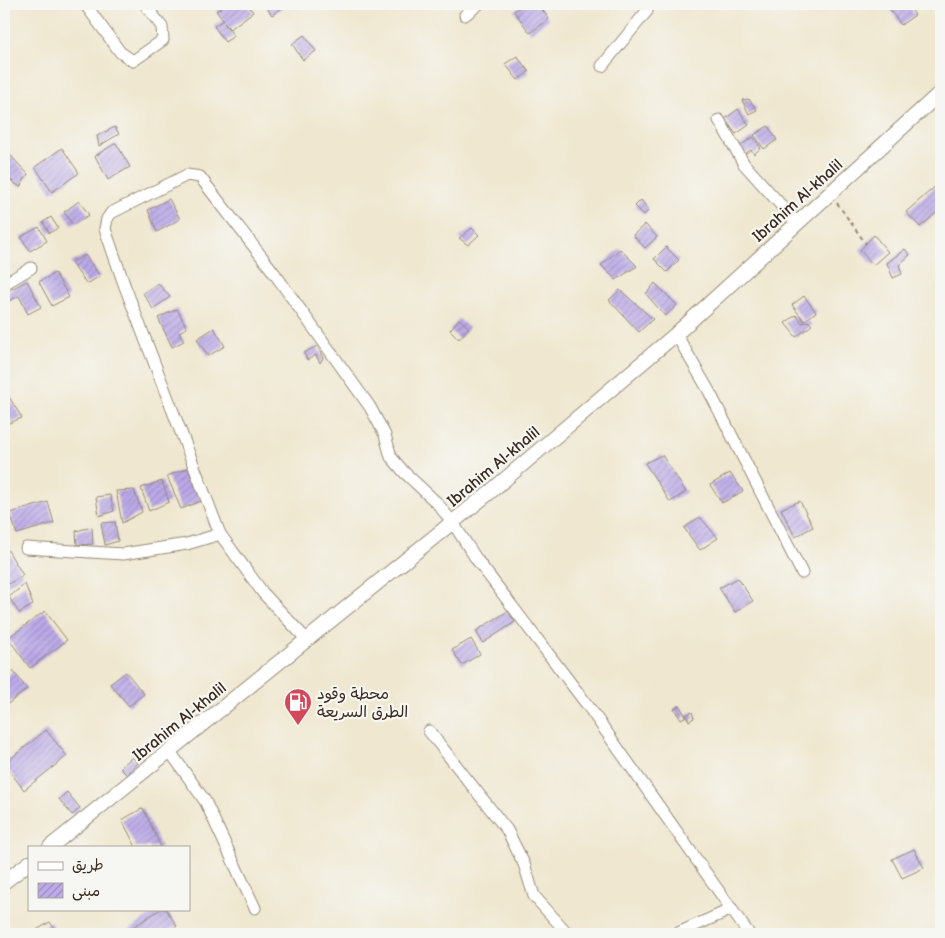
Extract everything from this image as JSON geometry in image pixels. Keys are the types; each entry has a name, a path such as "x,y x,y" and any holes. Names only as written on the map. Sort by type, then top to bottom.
{"street":[{"path":"85,4 120,52 133,61 163,40 162,27 144,4"},
{"path":"465,15 479,4"},
{"path":"602,66 647,11 647,4"},
{"name":"Ibrahim Al-khalil","path":"51,846 453,522 676,334 941,92"},
{"path":"719,120 744,164 797,223"},
{"path":"307,640 264,593 220,534 124,284 105,229 111,213 187,175 200,178 272,270 370,407 385,435 391,457 404,472 438,503 453,522 477,560 588,706 749,934"},
{"path":"4,284 31,268"},
{"path":"676,334 709,391 802,573"},
{"path":"26,548 124,554 187,544 220,534"},
{"path":"429,731 507,830 524,864 534,896 568,934"},
{"path":"169,750 205,801 255,908"},
{"path":"4,882 28,864"},
{"path":"676,934 732,909"}],"path":[{"path":"830,193 866,244"}],"building":[{"path":"227,4 247,4 253,12 230,29 224,23 234,36 225,42 214,26 223,20 216,11"},
{"path":"264,4 288,4 272,15"},
{"path":"524,4 538,4 549,19 530,33 514,11"},
{"path":"886,4 907,4 915,15 901,25"},
{"path":"304,35 316,51 303,60 292,44"},
{"path":"517,56 529,72 518,80 505,64"},
{"path":"749,99 757,110 749,114 742,100"},
{"path":"738,109 749,125 736,134 725,119"},
{"path":"768,126 777,140 764,149 754,135"},
{"path":"115,127 119,134 99,146 97,136"},
{"path":"753,137 761,148 754,154 751,150 743,155 737,148"},
{"path":"116,143 130,167 108,180 95,156"},
{"path":"62,148 79,173 52,192 35,167"},
{"path":"9,154 28,174 20,187 4,175 4,158"},
{"path":"938,184 941,187 941,209 920,227 906,212"},
{"path":"169,199 180,219 157,232 148,210"},
{"path":"641,200 649,210 644,215 635,206"},
{"path":"79,201 89,215 73,225 64,212"},
{"path":"51,217 58,228 49,233 43,222"},
{"path":"645,224 657,237 645,248 633,235"},
{"path":"39,227 47,241 30,251 21,237"},
{"path":"472,228 479,235 468,245 459,238"},
{"path":"874,235 888,252 873,265 860,250"},
{"path":"666,247 679,260 667,272 654,259"},
{"path":"620,249 637,266 616,280 601,265"},
{"path":"905,249 910,255 899,265 902,274 893,278 887,263"},
{"path":"85,255 100,276 87,284 71,263"},
{"path":"55,273 69,297 52,306 39,282"},
{"path":"27,281 41,307 28,314 19,296 9,301 5,292"},
{"path":"158,283 170,297 153,309 143,293"},
{"path":"655,283 677,305 665,316 646,294"},
{"path":"620,290 653,319 639,332 609,300"},
{"path":"804,296 816,312 804,321 792,305"},
{"path":"177,309 187,328 179,332 184,341 172,347 158,318"},
{"path":"796,315 802,323 808,321 812,325 796,337 785,323"},
{"path":"459,319 469,328 459,339 450,330"},
{"path":"214,328 225,346 208,356 197,339"},
{"path":"317,346 323,358 320,363 316,355 307,360 304,353"},
{"path":"9,397 22,418 4,425 4,399"},
{"path":"662,455 686,492 670,502 645,463"},
{"path":"188,468 201,501 181,509 167,476"},
{"path":"730,473 743,491 722,503 710,485"},
{"path":"162,481 169,502 149,511 141,488"},
{"path":"134,490 142,512 122,523 116,491"},
{"path":"110,495 114,511 99,516 96,497"},
{"path":"800,501 813,527 795,537 781,509"},
{"path":"48,502 54,523 17,534 10,513"},
{"path":"700,517 718,538 700,550 684,528"},
{"path":"115,522 118,541 105,545 101,523"},
{"path":"92,527 93,544 77,545 76,531"},
{"path":"4,544 23,575 4,587"},
{"path":"738,578 753,601 735,612 719,588"},
{"path":"25,584 33,605 19,613 9,597"},
{"path":"45,611 67,640 30,668 8,638"},
{"path":"508,611 515,622 483,643 476,631"},
{"path":"471,639 480,654 462,665 452,650"},
{"path":"13,671 27,689 4,707 4,679"},
{"path":"126,672 144,694 129,706 110,684"},
{"path":"679,705 686,716 681,719 674,709"},
{"path":"692,712 694,718 689,721 686,715"},
{"path":"46,730 67,756 24,790 4,764"},
{"path":"132,757 138,763 126,774 120,768"},
{"path":"67,792 80,808 72,815 59,799"},
{"path":"143,808 161,846 135,846 122,820"},
{"path":"914,849 924,868 902,878 892,859"},
{"path":"159,910 167,910 177,926 165,934 122,934"},
{"path":"50,922 58,934 37,934 35,931"}],"place":[{"name":"محطة وقود الطرق السريعة","path":"298,726"}]}
